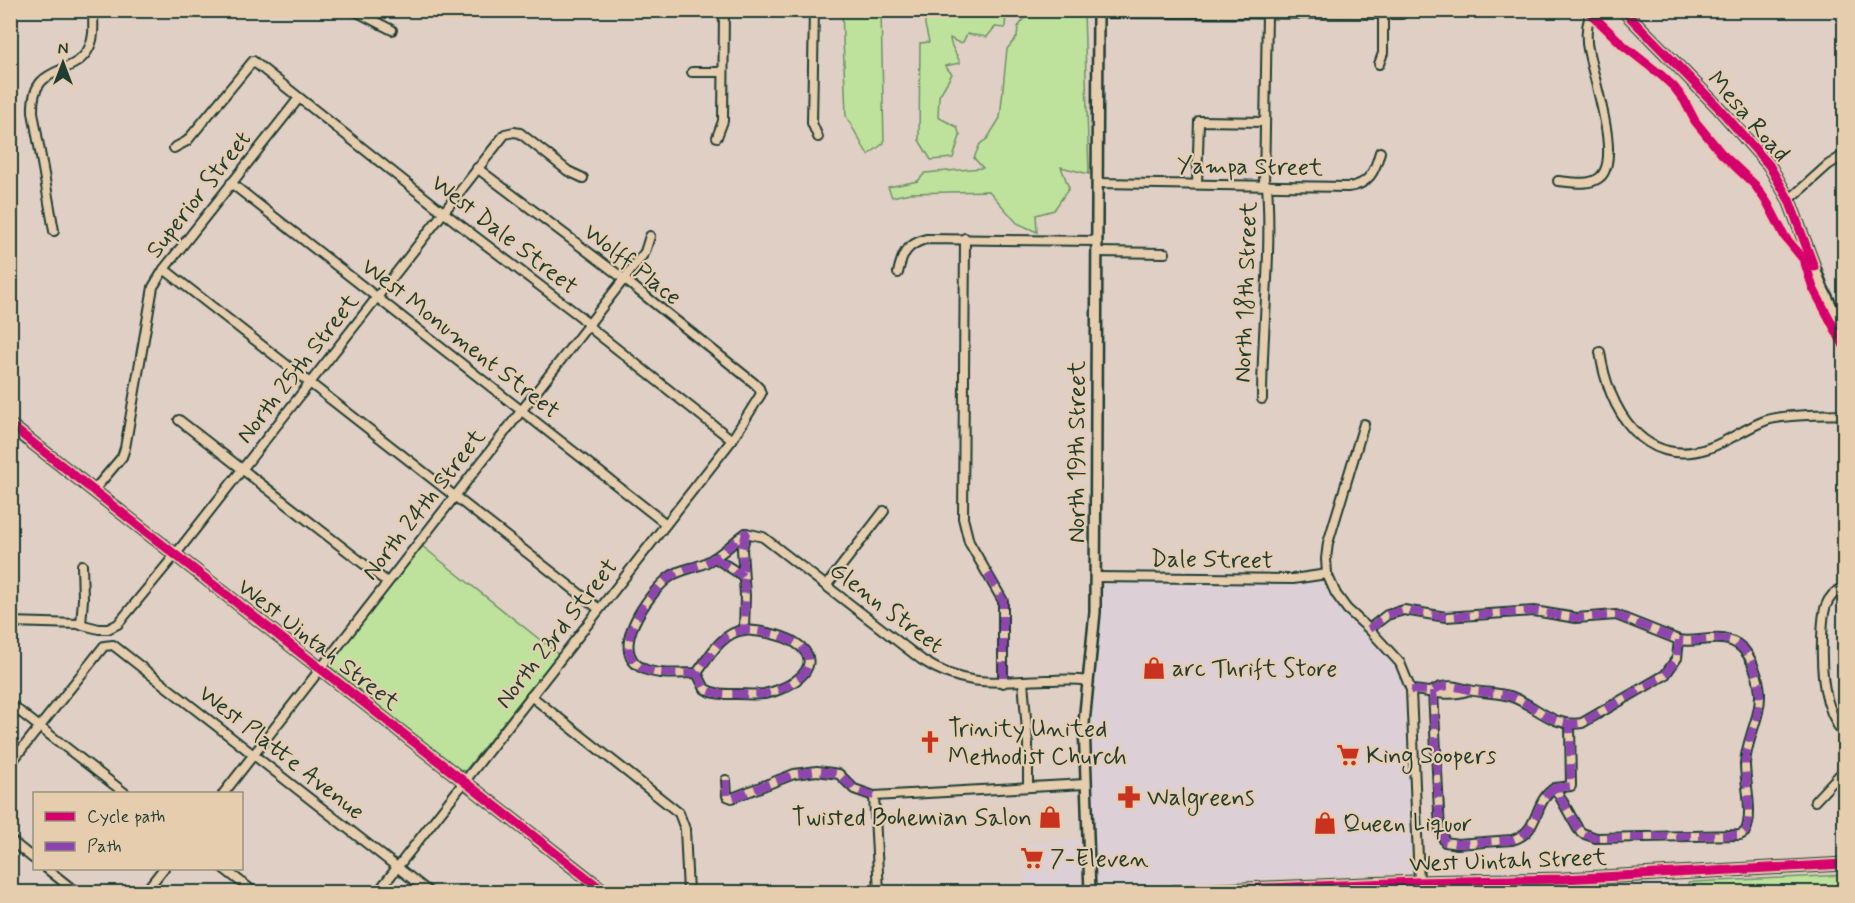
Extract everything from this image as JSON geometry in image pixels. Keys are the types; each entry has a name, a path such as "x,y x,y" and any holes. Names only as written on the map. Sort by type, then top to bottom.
{"main road":[{"name":"Mesa Road","path":"1623,10 1742,132 1769,165 1789,200 1822,288 1845,332"},
{"name":"West Uintah Street","path":"10,425 605,892"},
{"name":"West Uintah Street","path":"1173,892 1676,874 1845,864"}],"street":[{"path":"54,231 33,112 34,97 45,77 72,65 84,56 91,42 93,10"},
{"path":"353,10 392,30"},
{"path":"717,137 723,122 724,10"},
{"path":"814,10 812,123 818,137"},
{"path":"1558,181 1583,183 1593,181 1602,175 1609,162 1607,135 1587,45 1588,23 1592,10"},
{"path":"1098,12 1402,14"},
{"name":"North 19th Street","path":"1090,892 1084,723 1093,638 1095,577 1098,12"},
{"name":"North 18th Street","path":"1262,399 1262,341 1269,228 1265,185 1267,14"},
{"path":"1379,64 1383,53 1383,14"},
{"name":"West Dale Street","path":"174,148 187,141 253,61 732,440"},
{"path":"692,72 723,72"},
{"name":"Superior Street","path":"93,490 122,457 125,448 153,286 299,98"},
{"path":"1197,184 1199,122 1265,122"},
{"name":"North 25th Street","path":"81,625 108,629 118,624 505,134 514,132 520,134 568,171 584,178"},
{"name":"Yampa Street","path":"1098,183 1353,187 1372,175 1380,152"},
{"path":"1789,200 1828,165 1845,155"},
{"name":"Wolff Place","path":"477,168 624,279 754,383 759,388 760,394"},
{"name":"West Monument Street","path":"231,183 666,524"},
{"name":"North 24th Street","path":"225,792 645,252 650,236"},
{"path":"898,273 902,256 918,242 932,238 1097,241"},
{"path":"965,238 964,527 969,542 1003,601 1003,682"},
{"path":"1097,252 1165,253"},
{"path":"164,269 598,609"},
{"path":"1600,352 1610,388 1627,424 1637,436 1672,452 1710,448 1773,418 1845,414"},
{"name":"North 23rd Street","path":"378,892 732,440 760,394"},
{"path":"179,420 387,582"},
{"path":"1364,424 1326,551 1328,574 1336,594 1347,609 1400,663 1411,690 1419,882"},
{"path":"826,586 884,512"},
{"path":"697,673 655,672 639,667 630,654 629,635 636,617 665,580 715,558 746,533"},
{"path":"744,630 745,596 742,549 746,533"},
{"name":"Glenn Street","path":"746,533 764,537 922,660 940,671 968,681 1072,679 1087,681"},
{"path":"715,558 743,576"},
{"path":"10,622 81,625 82,566"},
{"name":"Dale Street","path":"1095,577 1293,579 1328,574"},
{"path":"1845,587 1831,596 1824,609 1821,657 1826,696 1837,724 1845,735"},
{"path":"1369,629 1387,615 1400,611 1414,611 1446,617 1534,611 1576,618 1616,615 1679,640 1718,639 1739,644 1748,656 1760,697 1746,755 1749,821 1745,832 1732,836 1596,838 1578,829 1555,789"},
{"path":"744,630 780,637 801,647 807,658 804,674 797,681 769,693 714,693 705,689 697,673 722,640 735,631 744,630"},
{"path":"1411,690 1433,691 1440,694 1461,693 1469,690 1492,692 1510,696 1555,721 1570,725 1582,723 1665,675 1677,658 1679,640"},
{"name":"West Platte Avenue","path":"39,726 104,646 110,644 429,892"},
{"path":"1023,681 1028,743 1028,787"},
{"path":"1433,691 1440,831 1445,842 1449,844 1512,840 1526,834 1544,797 1555,789 1571,786 1570,725"},
{"path":"531,696 673,806 681,817 685,829 688,892"},
{"path":"10,704 123,792"},
{"path":"10,764 39,726"},
{"path":"1815,801 1845,770"},
{"path":"726,780 727,796 732,798 794,774 825,771 843,776 854,789 874,796 1085,784"},
{"path":"874,796 879,892"},
{"path":"10,840 33,858"},
{"path":"48,870 76,892"},
{"path":"145,892 162,870"},
{"path":"226,870 254,892"},
{"path":"1475,880 1476,892"},
{"path":"1491,892 1511,880"}],"shaded area":[{"path":"1320,580 1334,604 1389,659 1399,674 1405,699 1412,872 1106,887 1100,884 1097,881 1089,711 1094,686 1101,583 1302,585"},
{"path":"1080,840 1081,892 1026,892 1023,844"},
{"path":"1688,883 1689,892 1592,892 1591,889"}],"green space":[{"path":"842,11 881,11 884,143 868,155 846,116"},
{"path":"925,11 1006,11 1005,28 995,27 987,37 967,34 963,42 959,43 950,38 960,63 945,66 952,74 939,96 938,117 957,127 960,136 953,158 931,160 919,140 920,43 929,42"},
{"path":"1028,11 1084,11 1089,174 1061,167 1069,188 1054,210 1036,215 1037,232 1017,223 989,191 910,193 892,197 888,187 918,181 925,173 983,168 974,158 980,144 987,139 1000,118 1007,49 1017,37 1018,27"},
{"path":"422,546 558,654 465,771 457,769 328,665 328,662"},
{"path":"1844,875 1844,892 1689,892 1688,883 1694,882"}],"marked path":[{"path":"746,533 742,549 745,596 744,630 729,635 723,640 697,673 676,674 648,671 632,660 629,649 630,636 635,622 659,586 671,576 711,560 746,533"},
{"path":"715,558 743,576"},
{"path":"988,574 1003,601 1003,683"},
{"path":"1369,629 1387,615 1404,610 1446,617 1534,611 1576,618 1616,615 1679,640 1677,658 1665,675 1582,723 1571,724 1553,719 1510,696 1450,686 1433,691"},
{"path":"697,673 705,689 709,691 721,694 764,694 791,684 805,671 808,664 807,656 796,643 774,634 744,630"},
{"path":"1433,691 1440,831 1445,842 1457,844 1512,840 1521,836 1532,824 1543,801 1555,788 1578,829 1596,838 1740,835 1745,832 1748,825 1745,764 1760,702 1759,687 1752,662 1745,651 1734,642 1719,639 1679,640"},
{"path":"1411,690 1437,693"},
{"path":"1555,788 1571,786 1570,725"},
{"path":"726,780 727,796 732,798 794,774 817,771 839,774 854,789 874,796"}],"cycle path":[{"path":"1587,10 1624,46 1674,87 1695,121 1721,153 1755,185 1785,237 1804,260 1813,288 1844,346"},
{"path":"1623,10 1717,106 1769,165 1789,200 1814,267"},
{"path":"10,425 605,892"},
{"path":"1173,892 1415,882 1564,879 1844,864"}],"place":[{"name":"arc Thrift Store","path":"1154,668"},
{"name":"Trinity United Methodist Church","path":"930,742"},
{"name":"King Soopers","path":"1348,755"},
{"name":"Walgreens","path":"1129,797"},
{"name":"Twisted Bohemian Salon","path":"1050,817"},
{"name":"Queen Liquor","path":"1325,823"},
{"name":"7-Eleven","path":"1032,858"}]}
